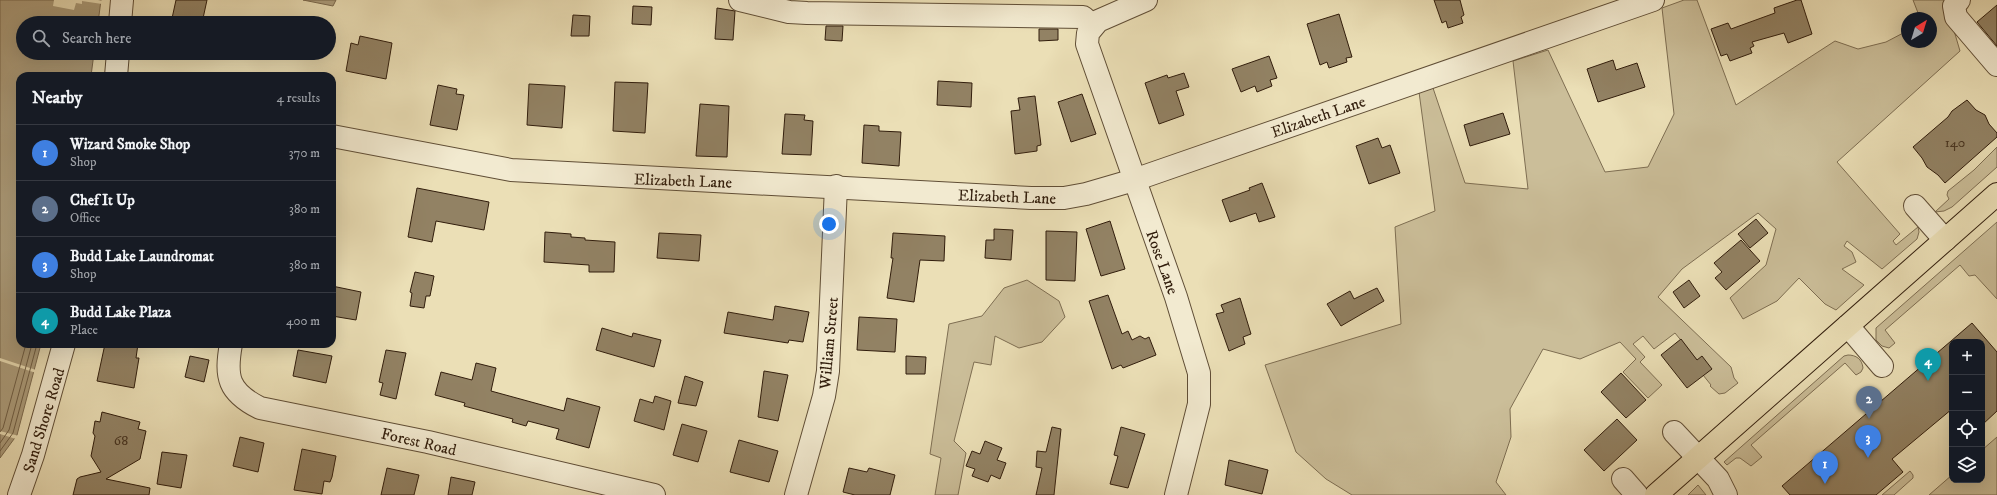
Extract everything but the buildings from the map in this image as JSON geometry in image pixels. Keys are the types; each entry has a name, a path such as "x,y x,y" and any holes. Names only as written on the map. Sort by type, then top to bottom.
{"main road":[{"path":"1656,495 1997,194"}],"street":[{"path":"121,16 122,0"},
{"path":"740,0 789,12 1083,17 1090,29 1104,18 1146,0"},
{"path":"1959,0 1954,6 1956,17 1997,65"},
{"name":"Elizabeth Lane","path":"336,137 511,170 576,175 836,186 1031,198 1064,198 1086,194 1134,180 1639,2"},
{"name":"Rose Lane","path":"1090,29 1087,44 1091,59 1176,297 1199,373 1199,404 1176,495"},
{"path":"116,72 117,60"},
{"name":"William Street","path":"796,495 824,396 828,371 836,186"},
{"path":"1915,206 1945,240"},
{"path":"1848,326 1882,366"},
{"name":"Sand Shore Road","path":"19,495 44,420 63,348"},
{"name":"Forest Road","path":"230,348 228,362 230,381 239,395 260,408 428,442 654,495"},
{"path":"1674,432 1718,479 1726,495"},
{"path":"1623,479 1637,495"}],"shaded area":[{"path":"1684,0 1697,0 1736,105 1835,41 1858,49 1886,42 1901,34 1901,48 1937,48 1937,12 1918,12 1913,0 1945,0 1960,51 1837,162 1900,234 1893,241 1896,245 1918,227 1919,232 1917,239 1882,269 1847,241 1844,246 1852,252 1856,262 1842,269 1864,285 1836,310 1825,304 1799,278 1777,301 1743,319 1730,298 1766,265 1776,229 1758,213 1682,269 1658,297 1731,367 1734,378 1738,383 1725,393 1719,394 1710,386 1711,385 1703,375 1697,360 1675,333 1654,349 1643,336 1633,344 1645,357 1640,362 1662,385 1648,398 1623,372 1636,359 1620,342 1580,359 1543,349 1510,409 1511,437 1496,482 1506,495 1352,495 1326,479 1296,452 1265,365 1401,324 1395,227 1435,211 1419,92 1433,88 1465,183 1528,189 1513,61 1548,50 1605,172 1648,167 1674,114 1662,8"},
{"path":"1997,147 1997,167 1952,207 1944,211 1935,212 1949,199 1947,195 1948,191 1974,170"},
{"path":"1997,222 1997,299 1975,275 1969,276 1960,265 1885,330 1895,343 1889,348 1882,346 1876,340 1876,328"},
{"path":"1027,280 1059,301 1065,317 1042,342 1019,348 995,336 991,365 974,362 954,441 966,453 958,495 935,495 941,458 930,454 949,324 982,316 1004,288"},
{"path":"1844,356 1854,356 1860,360 1863,368 1861,372 1856,375 1845,363 1751,445 1762,457 1751,466 1740,458 1736,458 1727,465 1724,462"},
{"path":"1997,437 1997,495 1929,495 1949,478 1949,483 1985,483 1985,447"},
{"path":"1910,471 1913,478 1894,495 1882,495"},
{"path":"1698,485 1706,495 1688,495"}],"water":[{"path":"0,0 101,0 99,16 16,16 16,60 93,60 92,72 16,72 16,348 40,348 17,435 0,458"},
{"path":"303,0 336,0 333,6"}],"pier":[{"path":"54,0 103,1 102,4 82,1 82,4 76,3 74,10 53,6"},
{"path":"0,358 36,370 36,373 0,361"},
{"path":"0,431 19,436 16,439 0,434"}],"place":[{"name":"Budd Lake Plaza","path":"1928,381"},
{"name":"Chef It Up","path":"1869,419"},
{"name":"Budd Lake Laundromat","path":"1868,458"},
{"name":"Wizard Smoke Shop","path":"1825,484"}]}
